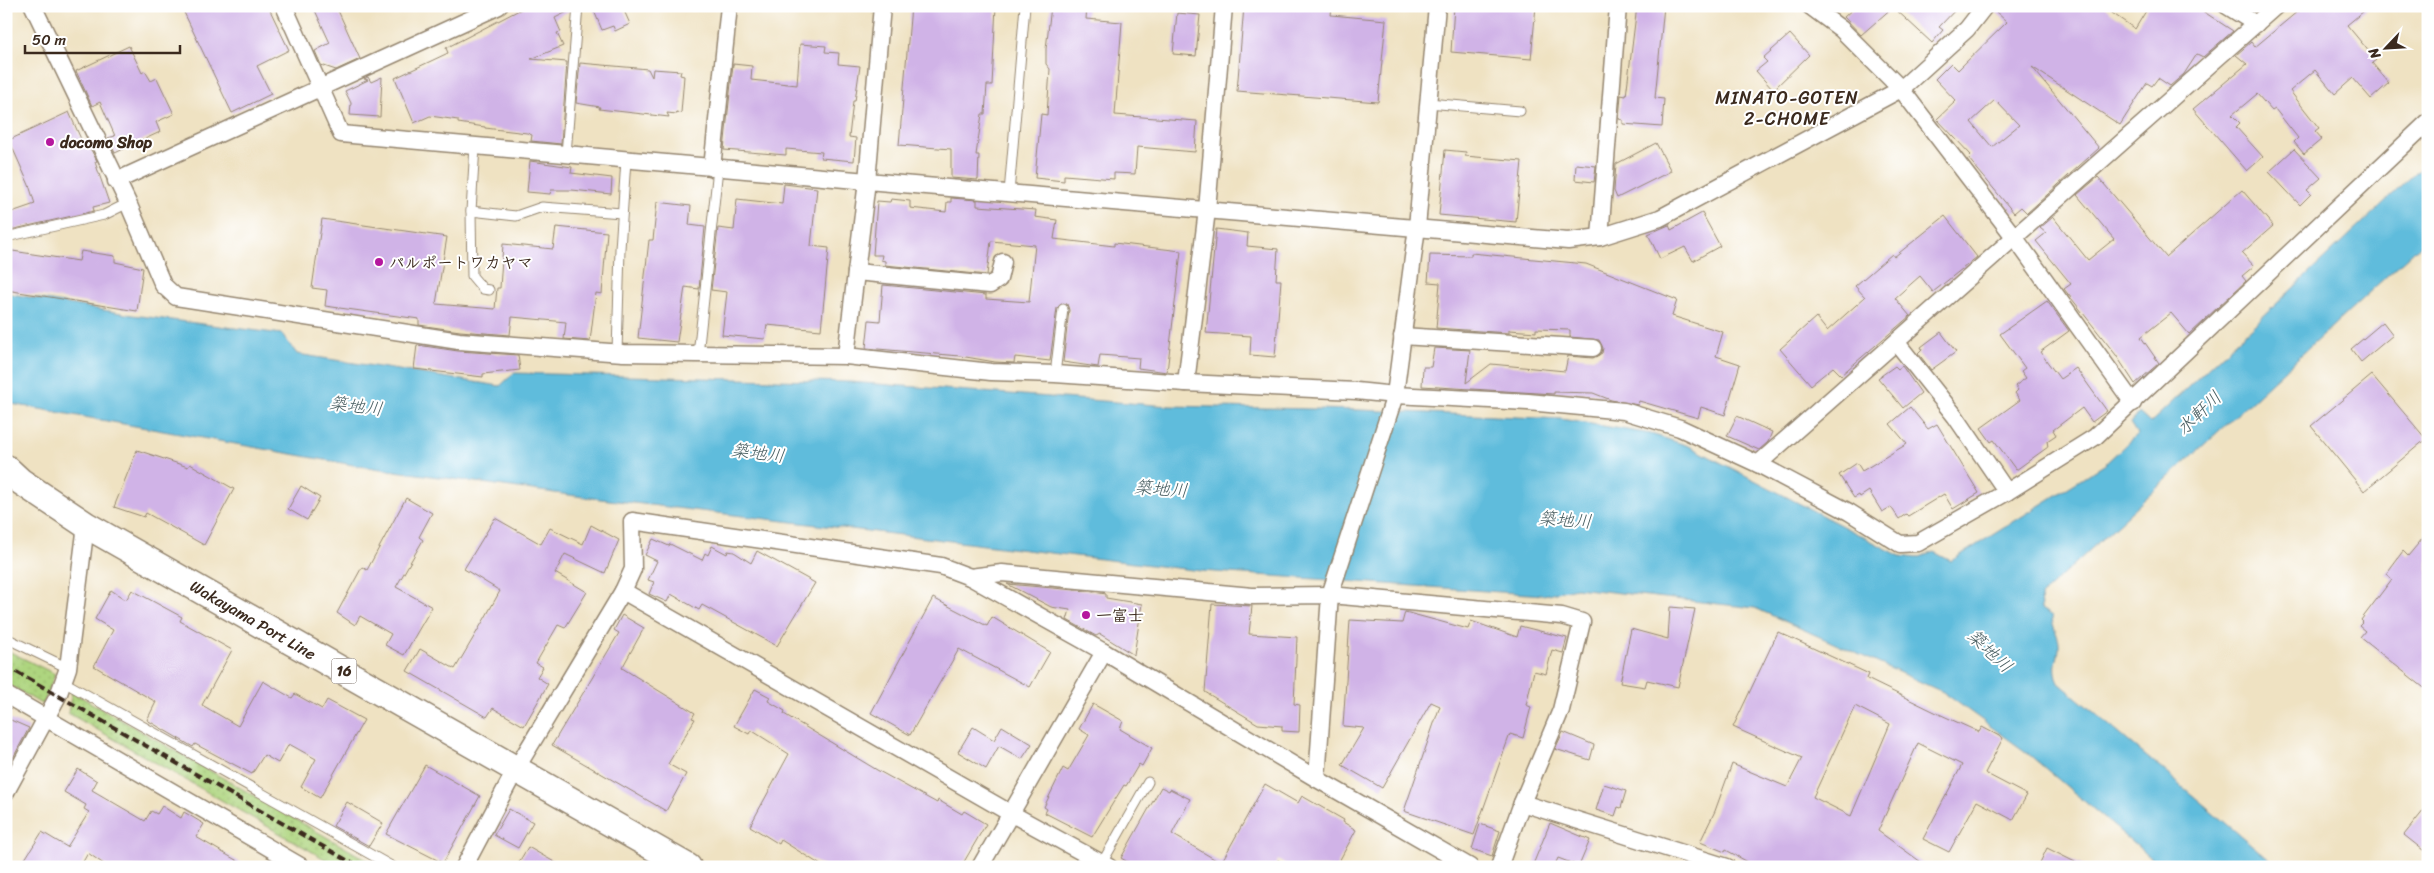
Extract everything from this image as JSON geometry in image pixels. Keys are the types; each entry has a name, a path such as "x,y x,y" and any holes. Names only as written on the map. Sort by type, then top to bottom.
{"main road":[{"name":"Wakayama Port Line","path":"6,468 20,481 86,525 688,867"}],"street":[{"path":"33,6 128,204 163,284 176,297 459,341 617,352 698,355 846,356 991,372 1356,391 1393,401 1528,402 1624,411 1680,428 1758,464 1849,512 1900,544 1918,543 2007,492 2095,437 2428,122"},
{"path":"284,6 341,134 867,182 1568,241 1600,237 1660,218 1901,89 1967,29 1985,6"},
{"path":"116,181 499,6"},
{"path":"715,168 729,6"},
{"path":"846,356 867,182 882,6"},
{"path":"1186,383 1207,210 1224,6"},
{"path":"1317,779 1332,590 1393,401 1417,227 1437,6"},
{"path":"1600,237 1618,6"},
{"path":"1810,6 1841,29 1901,89 2015,238 2133,403"},
{"path":"2227,6 2256,24"},
{"path":"1758,464 2276,6"},
{"path":"856,272 990,285 999,279 1003,262"},
{"path":"1402,336 1593,348"},
{"path":"1897,343 1955,416 2007,492"},
{"path":"464,867 516,769 634,570 632,522 941,566 970,577 1104,652 1317,779 1470,867"},
{"path":"6,792 47,717 66,675 86,525"},
{"path":"970,577 1002,573 1252,596 1332,590 1562,616 1582,622 1561,710 1522,803 1499,867"},
{"path":"623,591 1010,813 1105,865"},
{"path":"980,867 1104,652"},
{"path":"6,695 47,717 231,827 302,867"},
{"path":"1522,803 1727,867"}],"lane":[{"path":"566,154 578,6"},
{"path":"1009,193 1025,6"},
{"path":"1428,103 1520,112"},
{"path":"475,146 471,211 472,276 483,288 489,290"},
{"path":"617,352 622,213 626,160"},
{"path":"698,355 715,168"},
{"path":"6,237 104,215 128,204"},
{"path":"471,211 516,216 542,207 622,213"},
{"path":"1055,374 1063,310"},
{"path":"6,638 393,867"},
{"path":"1105,865 1148,782"}],"green space":[{"path":"6,650 55,674 43,705 6,683"},
{"path":"72,692 379,867 339,867 68,713"}],"water":[{"path":"2428,161 2428,238 2040,596 2041,609 2052,616 2059,643 2056,670 2059,683 2278,867 2162,867 2026,752 1943,692 1755,608 1576,588 1543,595 1201,571 584,497 359,466 6,403 6,293 132,315 282,334 297,354 500,386 514,373 850,382 1169,406 1361,410 1561,419 1651,434 1689,446 1900,556 1917,558 1934,552 1951,561 2104,465 2137,434 2130,423 2139,413 2150,423"}],"building":[{"path":"181,6 268,6 289,50 257,66 271,94 232,113"},
{"path":"313,6 336,6 360,59 336,70 321,65 315,51 330,43"},
{"path":"527,6 572,6 571,10 555,18 561,32 557,33 563,46 531,59 567,62 561,144 531,141 532,135 527,133 485,128 458,123 458,120 430,116 414,123 395,78 448,53 446,48"},
{"path":"592,6 622,6 630,24 615,31 613,26 602,30"},
{"path":"911,6 996,6 992,85 987,85 985,114 982,114 976,155 979,155 978,180 951,178 951,149 899,145"},
{"path":"1051,6 1087,6 1086,19 1122,22 1115,115 1197,121 1195,152 1137,147 1135,174 1114,173 1114,179 1064,175 1064,181 1035,178 1041,114 1047,115 1050,69 1046,64 1046,49"},
{"path":"1244,6 1332,6 1331,15 1386,20 1378,102 1237,91"},
{"path":"1454,6 1536,6 1531,59 1451,52"},
{"path":"1637,6 1664,6 1655,98 1664,99 1662,127 1623,124 1623,120 1619,119 1621,95 1626,96"},
{"path":"1856,6 1959,6 1939,27 1943,30 1932,43 1893,7 1861,35 1844,17"},
{"path":"1995,6 2102,6 2135,29 2149,6 2195,6 2233,31 2203,57 2197,54 2184,74 2170,86 2158,78 2152,86 2147,83 2120,125 2032,67 2099,148 2027,213 2021,207 2014,213 1968,158 1971,155 1937,119 1956,101 1935,79 1951,63 1958,70 2007,22 1994,10","holes":["1995,100 2019,125 1992,147 1971,122"]},
{"path":"2304,6 2370,6 2347,25 2376,60 2372,63 2389,83 2371,99 2353,78 2335,94 2315,70 2290,91 2319,128 2315,131 2322,139 2304,154 2294,142 2298,138 2275,109 2272,111 2257,94 2232,115 2240,123 2236,127 2263,157 2247,171 2193,109 2247,64 2236,55 2251,42 2255,47"},
{"path":"1177,13 1200,15 1196,56 1173,54"},
{"path":"1790,34 1809,55 1773,90 1756,71 1767,62 1763,58"},
{"path":"800,44 826,46 825,52 839,53 838,64 860,66 855,101 853,101 849,137 856,138 854,161 821,158 822,152 786,149 786,155 724,150 733,64 752,66 751,80 797,85"},
{"path":"129,46 142,73 145,71 151,81 157,78 174,114 156,122 160,132 115,153 108,138 115,136 100,102 92,106 76,71"},
{"path":"580,63 648,69 652,77 653,69 681,71 680,75 684,76 681,113 667,113 669,117 599,109 600,107 576,103"},
{"path":"368,77 371,82 382,77 380,117 350,115 351,103 345,91 368,80 364,79"},
{"path":"69,112 85,148 89,146 97,161 95,162 109,203 93,207 94,211 6,231 6,214 35,204 29,185 9,140"},
{"path":"1656,143 1671,171 1617,198 1614,191 1616,164"},
{"path":"2294,149 2321,178 2307,190 2311,194 2300,205 2269,172"},
{"path":"1445,150 1466,152 1465,156 1522,161 1516,222 1439,215"},
{"path":"530,161 572,167 571,173 612,178 611,194 572,190 551,190 550,194 527,192"},
{"path":"1576,164 1596,166 1594,182 1575,180"},
{"path":"2098,177 2166,257 2242,190 2273,226 2242,253 2254,266 2242,276 2246,281 2189,334 2171,313 2141,337 2159,363 2135,384 2116,355 2064,289 2071,284 2036,241 2046,233 2040,228 2053,217 2088,260 2114,239 2077,195"},
{"path":"784,184 817,188 811,246 829,248 821,330 767,325 765,339 722,335 727,292 711,290 718,228 734,230 737,199 782,204"},
{"path":"951,198 977,200 977,206 1036,210 1035,217 1057,220 1054,239 1114,246 1114,243 1181,251 1167,372 1138,368 1139,358 1100,355 1098,367 1063,362 1069,310 1067,304 1063,303 1057,308 1050,361 1015,357 1014,363 995,362 960,356 866,348 869,320 880,321 883,285 986,295 986,299 1029,302 1035,245 991,241 987,275 885,265 885,261 881,260 882,255 873,255 877,201 890,202 891,199 910,201 910,208 946,212 947,202 951,202"},
{"path":"657,202 691,206 689,225 705,227 699,289 685,287 677,342 638,338 649,240 653,240"},
{"path":"1702,213 1720,246 1693,261 1685,247 1660,259 1648,234 1669,225 1671,230"},
{"path":"1945,216 1977,257 1933,292 1920,276 1895,298 1910,316 1841,375 1833,367 1811,385 1780,349 1816,317 1827,331 1865,297 1855,286 1892,254 1894,257"},
{"path":"322,219 447,237 436,304 495,309 497,288 500,288 503,244 553,249 556,227 607,232 602,294 596,293 590,341 564,339 566,322 512,317 510,335 419,325 419,319 325,306 327,290 312,288"},
{"path":"1216,229 1248,233 1247,246 1278,249 1276,280 1281,280 1275,357 1250,355 1251,336 1206,333"},
{"path":"6,250 79,261 81,251 115,256 115,262 143,268 137,311 6,290"},
{"path":"1471,253 1586,264 1677,300 1672,316 1723,332 1716,356 1740,364 1725,415 1701,407 1698,418 1639,401 1638,405 1611,400 1593,393 1554,392 1554,394 1422,386 1423,367 1431,367 1434,348 1470,350 1466,383 1491,364 1565,371 1568,356 1593,358 1602,353 1603,348 1599,340 1570,337 1570,330 1536,329 1536,332 1509,330 1509,333 1436,328 1440,283 1428,282 1430,255 1471,256"},
{"path":"2047,301 2069,331 2040,352 2060,379 2076,368 2107,411 2092,422 2082,408 2053,430 2056,435 2047,441 2048,447 2016,470 1994,440 1991,442 1981,428 2020,400 2015,393 2018,390 2015,386 2026,378 2021,371 2025,368 2000,334"},
{"path":"2383,322 2393,335 2361,362 2351,349"},
{"path":"1941,332 1956,352 1931,370 1918,353 1922,349 1921,347"},
{"path":"417,345 458,351 518,355 520,370 483,374 483,377 414,369"},
{"path":"1895,366 1898,369 1902,366 1921,393 1903,408 1878,378"},
{"path":"2372,375 2426,439 2364,491 2311,426"},
{"path":"1910,407 1928,429 1937,424 1979,493 1953,509 1944,494 1908,516 1906,514 1899,519 1891,507 1882,512 1869,491 1860,497 1859,495 1854,498 1839,475 1857,463 1862,471 1907,444 1890,424"},
{"path":"1737,416 1772,432 1768,442 1759,450 1727,436"},
{"path":"137,450 188,467 190,464 234,489 204,545 146,513 144,517 114,507"},
{"path":"301,486 320,498 307,520 288,509"},
{"path":"406,498 432,513 419,537 423,540 396,587 432,607 404,655 385,645 391,634 360,616 355,625 337,613 362,567 367,570"},
{"path":"495,518 541,544 550,528 583,544 591,525 619,540 605,573 565,554 555,573 587,592 565,628 558,625 536,663 543,667 537,677 548,684 524,726 493,708 487,717 407,671 420,649 455,669 485,618 500,591 464,569"},
{"path":"2428,532 2428,691 2360,637 2365,631 2359,626 2363,622 2361,620 2392,579 2386,574 2403,551 2408,556"},
{"path":"653,539 669,546 670,544 702,560 705,553 708,555 712,546 727,554 728,551 734,552 751,563 757,551 815,583 777,646 702,605 699,610 671,594 667,602 649,594 654,582 648,580 657,561 645,555"},
{"path":"1007,584 1087,591 1106,594 1106,598 1142,604 1134,655 1100,634 1096,636 1067,620 1070,610 1051,607"},
{"path":"111,590 126,600 132,590 182,617 180,621 232,650 202,705 238,726 263,681 292,698 295,694 322,709 327,700 364,720 320,798 301,787 316,759 289,744 278,763 264,755 252,774 195,744 193,747 147,720 156,702 94,666 113,630 95,619"},
{"path":"933,598 987,626 992,617 1050,652 1030,687 959,649 910,735 871,713"},
{"path":"1212,604 1252,606 1249,634 1297,637 1294,704 1300,705 1299,732 1282,731 1282,726 1258,724 1205,692"},
{"path":"1670,607 1695,609 1678,687 1647,680 1645,687 1620,683 1631,629 1668,639"},
{"path":"1405,612 1468,629 1471,621 1517,637 1520,626 1567,638 1563,653 1552,650 1546,674 1534,671 1526,705 1531,707 1523,738 1510,734 1474,835 1404,811 1440,706 1431,702 1382,788 1342,765 1364,728 1343,726 1350,620 1402,623"},
{"path":"622,615 644,628 622,668 695,713 692,718 695,719 668,764 686,774 666,811 552,745 619,633 614,630"},
{"path":"1778,632 1869,674 1867,679 1939,714 1979,732 1982,727 2003,738 1985,773 2027,795 2013,820 1977,801 1949,852 1923,839 1962,765 1918,743 1878,831 1928,867 1757,867 1726,850 1725,852 1700,842 1715,811 1732,764 1787,787 1802,758 1733,727","holes":["1855,706 1890,724 1851,816 1813,797"]},
{"path":"755,689 770,697 768,701 785,711 784,714 877,770 937,803 938,800 962,814 964,811 986,824 961,867 824,867 781,840 779,844 750,826 789,754 751,730 749,734 734,726"},
{"path":"1093,704 1123,721 1120,729 1152,748 1142,766 1139,764 1126,786 1124,785 1092,837 1045,813 1047,809 1044,807 1063,768 1068,771 1089,735 1079,729"},
{"path":"6,718 29,728 6,771"},
{"path":"1002,726 1032,744 1022,759 999,746 986,769 958,752 973,727 994,740"},
{"path":"1563,732 1594,745 1590,760 1555,749"},
{"path":"425,765 480,796 443,863 386,834"},
{"path":"78,769 97,781 92,790 145,821 151,811 157,814 162,806 181,818 184,812 204,824 196,837 248,867 108,867 88,853 80,867 20,867 42,832 67,847 89,812 84,809 86,805 64,792"},
{"path":"1265,784 1298,803 1302,796 1344,820 1343,822 1356,830 1336,867 1289,867 1278,860 1274,867 1136,867 1121,858 1161,787 1169,791 1170,789 1190,799 1172,834 1221,863"},
{"path":"1604,784 1626,791 1621,808 1618,807 1615,816 1596,810"},
{"path":"347,802 383,823 369,846 333,826"},
{"path":"2428,805 2428,854 2404,835"},
{"path":"509,809 533,822 518,848 494,835"},
{"path":"1550,823 1590,840 1579,866 1558,858 1554,867 1532,867"},
{"path":"1480,824 1500,831 1492,856 1472,849"},
{"path":"528,847 563,867 516,867"},
{"path":"2047,848 2085,867 2038,867"}],"railway":[{"path":"6,666 359,867"}],"place":[{"name":"docomo Shop","path":"50,142"},
{"name":"パルポートワカヤマ","path":"379,262"},
{"name":"一富士","path":"1086,615"}],"district":[{"name":"MINATO-GOTEN 2-CHOME","path":"1787,108"}],"water label":[{"name":"築地川","path":"356,406"},
{"name":"水軒川","path":"2199,413"},
{"name":"築地川","path":"758,453"},
{"name":"築地川","path":"1161,489"},
{"name":"築地川","path":"1565,520"},
{"name":"築地川","path":"1990,651"}]}
